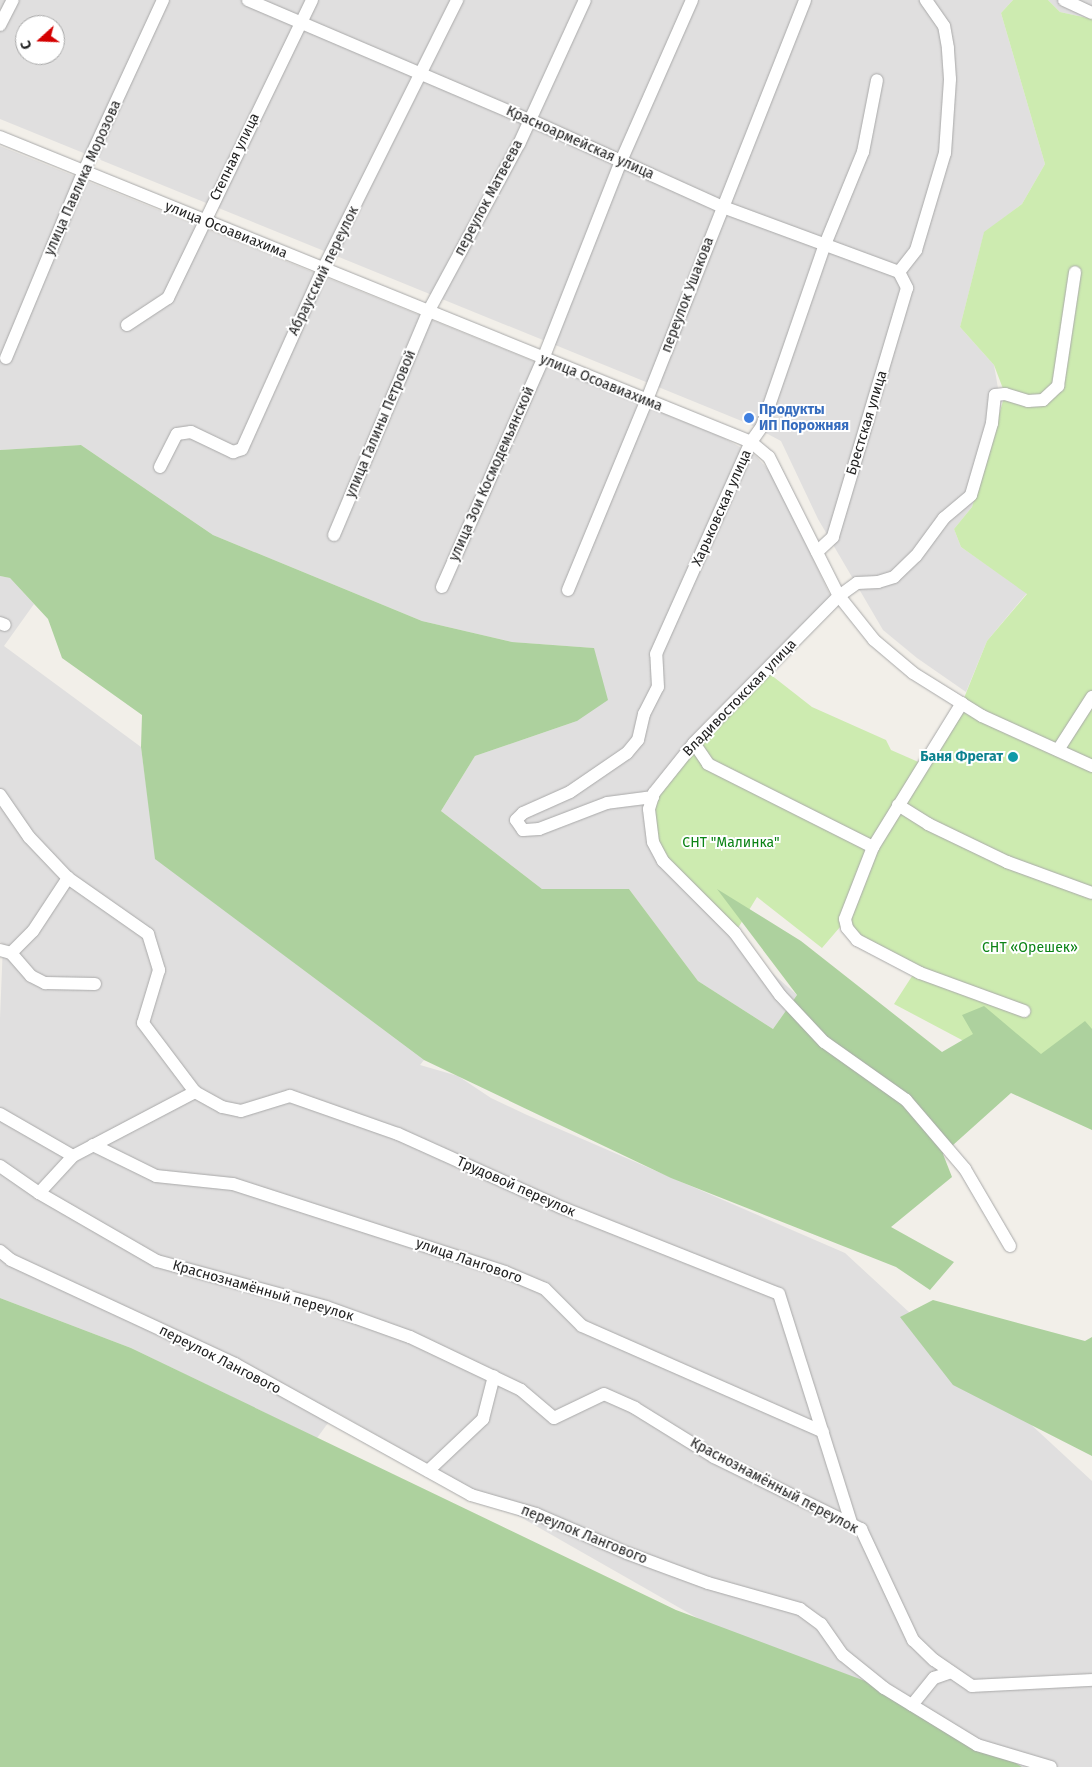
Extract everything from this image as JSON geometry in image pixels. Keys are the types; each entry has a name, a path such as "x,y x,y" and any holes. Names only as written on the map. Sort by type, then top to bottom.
{"street":[{"path":"0,25 12,0"},
{"name":"улица Павлика Морозова","path":"6,358 84,171 163,0"},
{"name":"Красноармейская улица","path":"248,0 300,25 530,120 723,207 824,247 899,272"},
{"name":"Степная улица","path":"126,325 168,298 312,0"},
{"name":"Абраусский переулок","path":"160,467 177,434 191,432 233,452 242,449 323,269 422,74 457,0"},
{"name":"переулок Матвеева","path":"428,312 530,120 586,0"},
{"name":"улица Зои Космодемьянской","path":"442,587 543,359 621,162 692,0"},
{"name":"переулок Ушакова","path":"568,590 646,402 805,0"},
{"path":"899,272 916,250 944,153 950,79 948,48 944,26 926,0"},
{"path":"1064,0 1092,13"},
{"name":"Харьковская улица","path":"653,797 607,803 539,829 523,830 516,820 523,813 570,792 627,753 638,740 644,714 658,687 656,654 751,442 762,426 824,247 863,152 878,80"},
{"name":"улица Осоавиахима","path":"0,137 646,402 751,442 769,457 840,596 874,640 913,672 982,716 1092,766"},
{"name":"Брестская улица","path":"817,552 833,537 907,288 899,272"},
{"name":"Владивостокская улица","path":"653,797 694,743 840,596 857,583 878,582 894,577 916,556 944,518 971,495 992,423 995,396 1005,394 1028,401 1043,400 1058,386 1074,272"},
{"name":"улица Галины Петровой","path":"334,535 428,312"},
{"path":"1058,750 1092,697"},
{"path":"962,703 873,847 845,919 847,928 857,940 920,973 1024,1011"},
{"path":"694,743 708,764 873,847"},
{"path":"0,795 28,837 68,878 33,931 5,952 31,976 45,983 95,984"},
{"path":"653,797 649,810 653,842 663,861 735,933 780,995 824,1042 906,1100 965,1169 1010,1246"},
{"path":"898,804 928,824 1007,862 1092,893"},
{"name":"Трудовой переулок","path":"68,878 148,934 159,970 143,1023 195,1092 222,1108 241,1111 290,1096 398,1134 563,1208 779,1294 852,1525"},
{"path":"39,1193 73,1156 195,1092"},
{"path":"0,1114 73,1156"},
{"name":"улица Лангового","path":"93,1145 156,1176 233,1184 506,1272 545,1289 582,1326 823,1432"},
{"name":"Краснознамённый переулок","path":"0,1166 39,1193 157,1260 326,1307 410,1337 521,1390 554,1418 604,1394 635,1408 714,1457 861,1530 913,1640 950,1672 972,1686 1092,1680"},
{"name":"переулок Лангового","path":"0,1251 11,1260 234,1364 471,1495 536,1514 627,1553 708,1582 800,1609 821,1624 843,1655 884,1688 977,1745 1051,1767"},
{"path":"428,1471 484,1419 494,1376"},
{"path":"912,1705 934,1678 950,1672"}],"shaded area":[{"path":"0,0 1013,0 1001,13 1045,164 1022,204 984,233 960,327 994,365 1001,406 972,507 954,529 961,547 1027,593 987,641 966,692 917,658 883,630 818,519 781,441 749,424 0,119"},
{"path":"1048,0 1092,0 1092,19 1060,12"},
{"path":"0,146 722,437 756,456 774,476 831,597 706,721 649,789 647,828 734,939 797,995 773,1029 698,981 629,889 542,889 441,811 475,756 577,721 594,648 512,642 422,621 213,535 81,445 0,450"},
{"path":"0,576 10,578 34,604 4,646 141,747 156,859 424,1060 420,1065 458,1076 491,1098 527,1115 845,1253 1092,1481 1092,1767 959,1767 336,1412 317,1438 131,1348 0,1298 0,1018 3,944 0,942"}],"green space":[{"path":"1013,0 1048,0 1060,12 1092,19 1092,1109 894,1004 916,970 847,928 840,927 822,948 757,897 735,933 653,842 654,793 766,671 812,707 886,740 891,750 923,764 962,703 987,641 1027,594 961,547 954,529 972,507 1005,394 994,365 960,327 984,232 1022,204 1045,164 1001,13"},
{"path":"81,445 213,535 422,621 512,642 594,648 608,700 577,721 475,756 441,811 542,889 629,889 698,981 773,1029 797,995 717,889 801,941 942,1052 973,1034 962,1015 984,1006 1041,1054 1085,1021 1092,1029 1092,1130 1011,1093 943,1154 952,1177 891,1227 954,1262 930,1290 896,1267 671,1178 424,1060 155,859 141,747 142,715 62,658 48,619 10,578 0,576 0,450"},
{"path":"0,1298 131,1348 676,1610 905,1696 1022,1767 0,1767"},
{"path":"933,1300 1085,1341 1092,1337 1092,1456 953,1385 900,1317"}],"place":[{"name":"Продукты ИП Порожняя","path":"749,418"},
{"name":"Баня Фрегат","path":"1013,757"}],"park label":[{"name":"СНТ \"Малинка\"","path":"731,843"},
{"name":"СНТ «Орешек»","path":"1030,948"}]}
